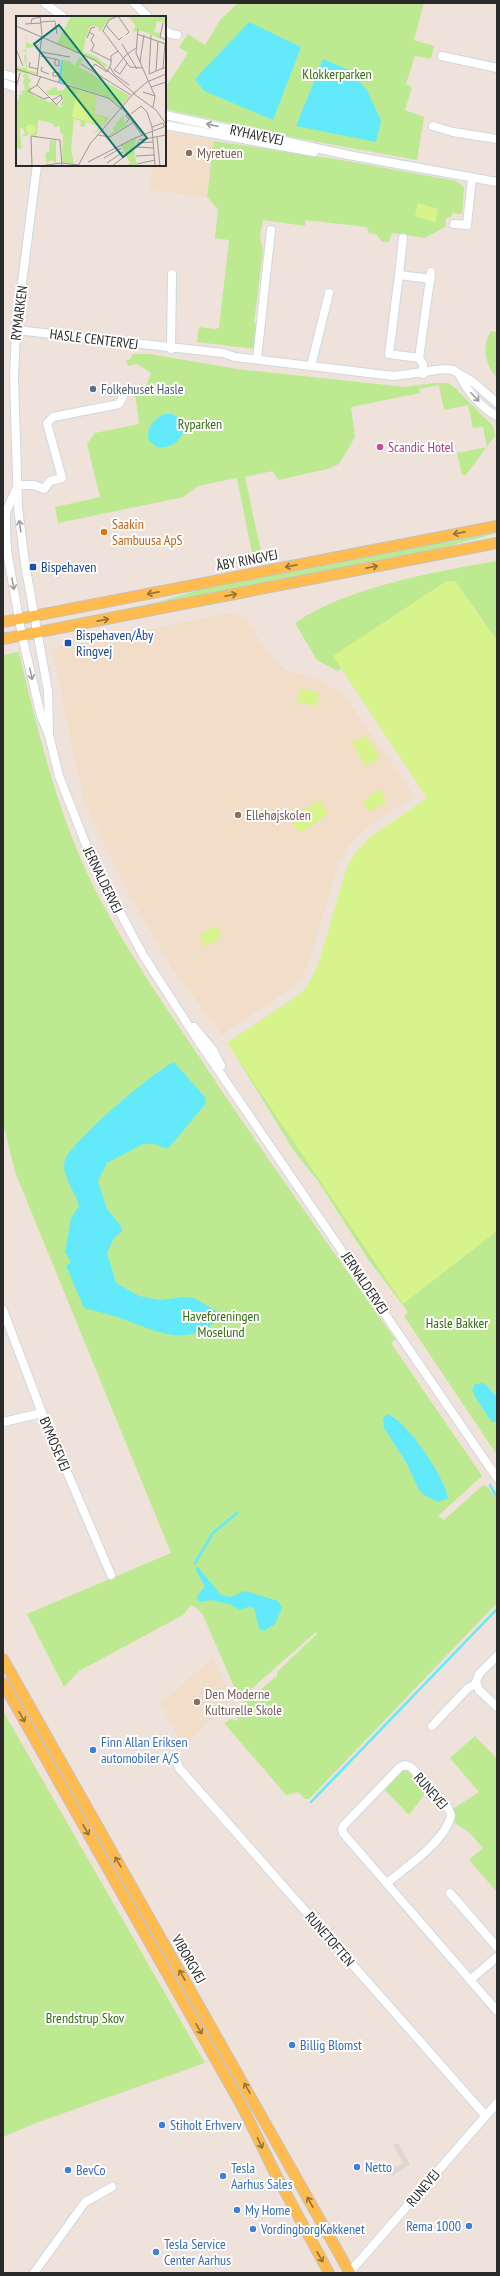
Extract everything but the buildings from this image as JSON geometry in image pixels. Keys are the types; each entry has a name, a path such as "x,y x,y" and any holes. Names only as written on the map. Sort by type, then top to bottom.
{"main road":[{"name":"ÅBY RINGVEJ","path":"3,622 497,526"},
{"path":"3,639 497,543"},
{"name":"VIBORGVEJ","path":"3,1659 350,2273"},
{"name":"VIBORGVEJ","path":"3,1683 244,2108 275,2174 329,2273"}],"street":[{"path":"45,3 62,16"},
{"path":"134,3 147,16"},
{"path":"166,31 171,34 177,35"},
{"path":"442,56 497,68"},
{"path":"3,74 16,78"},
{"path":"3,83 16,88"},
{"name":"RYHAVEVEJ","path":"166,115 348,155 497,182"},
{"name":"RYHAVEVEJ","path":"166,125 298,151 348,155"},
{"path":"433,126 453,132 497,139"},
{"name":"RYMARKEN","path":"34,616 24,557 18,507 14,378 16,330 37,166"},
{"path":"454,224 467,226 472,178"},
{"path":"257,359 271,230"},
{"path":"403,238 388,354 419,358"},
{"path":"172,274 172,348"},
{"path":"399,275 431,276 419,358 423,364 424,374"},
{"path":"311,366 328,293"},
{"name":"HASLE CENTERVEJ","path":"16,330 223,353 257,359 394,376 424,374 444,370 453,370 459,374"},
{"path":"459,374 473,382 497,403"},
{"path":"459,374 465,387 477,400 497,416"},
{"path":"18,485 34,485 44,489 50,481 62,478 47,423 53,417 119,404 123,397"},
{"name":"RYMARKEN","path":"18,485 6,512 7,549 19,619"},
{"name":"JERNALDERVEJ","path":"34,616 48,692 49,735"},
{"name":"JERNALDERVEJ","path":"19,619 41,716 49,735 61,783 92,860 143,955 182,1014 213,1050 232,1088 497,1478"},
{"name":"BYMOSEVEJ","path":"3,1310 42,1413 111,1575"},
{"path":"3,1422 42,1413"},
{"path":"497,1656 479,1674 476,1684 479,1690 497,1706"},
{"path":"432,1726 468,1688 476,1684"},
{"name":"RUNETOFTEN","path":"177,1762 179,1768 485,2115"},
{"name":"RUNEVEJ","path":"387,1883 436,1841 445,1830 451,1815 448,1808 411,1767 405,1765 400,1767 342,1829 343,1833 497,2011"},
{"path":"450,1893 497,1947"},
{"path":"470,1980 497,1957"},
{"name":"RUNEVEJ","path":"350,2273 485,2115 497,2103"},
{"path":"34,2273 85,2202 112,2187"}],"shaded area":[{"name":"Myretuen","path":"166,131 214,141 207,197 150,190 153,166 166,166"},
{"name":"Ellehøjskolen","path":"230,613 247,618 266,651 278,664 288,671 318,679 344,695 414,796 363,830 348,846 338,865 308,965 300,980 285,993 222,1035 172,968 124,885 84,801 52,649"},
{"name":"Den Moderne Kulturelle Skole","path":"213,1657 232,1700 184,1746 161,1704"},
{"path":"398,2143 410,2164 392,2176 389,2171 403,2163 393,2145"}],"green space":[{"name":"Klokkerparken","path":"238,3 424,3 414,40 434,46 431,59 415,56 406,84 412,87 405,110 424,117 417,160 296,138 166,109 166,86 188,53 179,47 188,34 205,45 220,20"},
{"path":"214,141 336,159 456,181 464,187 462,214 452,213 451,217 446,218 445,227 425,238 392,233 389,242 382,242 377,235 369,233 367,227 305,220 305,226 263,220 260,237 263,251 254,323 258,323 255,349 197,342 199,327 219,328 229,240 215,238 218,209 207,197"},
{"path":"418,203 438,209 436,221 434,222 415,216"},
{"path":"491,331 497,332 497,378 487,361 485,350"},
{"name":"Ryparken","path":"133,354 150,354 237,369 405,387 434,383 448,383 455,388 493,426 495,436 487,447 483,427 473,428 468,405 444,410 439,385 419,389 420,393 351,407 355,437 339,464 328,469 278,480 273,471 245,477 263,558 253,558 237,478 198,486 184,497 58,523 55,507 100,497 87,444 95,433 139,424 135,392 145,388 151,373 137,364 129,366 125,361 130,359"},
{"path":"487,447 465,476 462,475 457,453"},
{"path":"497,531 497,533 427,552 50,626 49,624 154,603 202,589"},
{"path":"497,561 497,641 456,582 447,581 341,651 347,664 337,671 317,660 295,623 315,611 364,591 420,576"},
{"path":"447,581 456,582 497,641 497,1231 403,1304 227,1043 296,997 307,987 318,965 347,867 356,852 370,837 427,798 333,656"},
{"name":"Haveforeningen Moselund","path":"19,652 40,737 56,793 76,848 112,922 154,989 246,1127 395,1339 391,1343 482,1476 438,1516 444,1520 483,1485 489,1488 497,1501 497,1603 309,1799 305,1799 298,1792 286,1795 224,1723 231,1719 238,1721 237,1709 257,1690 260,1690 277,1676 277,1672 317,1634 316,1632 242,1697 238,1696 203,1615 198,1609 191,1605 183,1615 79,1671 64,1687 27,1614 171,1553 15,1172 3,1123 3,655","holes":["393,1416 423,1452 447,1493 422,1494 407,1464 384,1428"]},
{"path":"301,688 319,693 317,706 297,702"},
{"path":"366,736 380,757 365,767 352,742"},
{"path":"378,790 381,790 387,802 369,812 363,801"},
{"path":"320,800 328,814 301,833 298,832 290,818"},
{"path":"216,926 222,937 205,947 199,936"},
{"name":"Hasle Bakker","path":"228,1043 497,1228 497,1455 404,1316 408,1312 368,1259 318,1181 294,1151"},
{"name":"Brendstrup Skov","path":"3,1711 205,2063 36,2123 3,2137"},
{"path":"475,1736 497,1759 497,1892 469,1860 483,1848 470,1833 455,1823 454,1808 479,1792 450,1758"},
{"path":"405,1767 427,1791 409,1815 384,1789"}],"water":[{"path":"249,22 301,47 273,120 204,91 195,79"},
{"path":"323,59 349,70 367,90 381,121 376,142 296,126"},
{"path":"165,414 172,414 182,419 184,425 183,431 181,436 174,444 157,447 149,441 148,432 151,424 157,418"},
{"path":"174,1062 205,1097 206,1103 168,1149 154,1144 143,1144 107,1163 98,1181 107,1209 121,1226 122,1231 114,1238 107,1253 116,1283 139,1296 161,1300 183,1297 194,1298 220,1313 219,1318 206,1328 194,1334 181,1335 155,1331 114,1316 84,1308 66,1266 71,1262 65,1252 71,1218 79,1206 66,1177 64,1166 65,1160 82,1138 115,1107 150,1078"},
{"path":"484,1383 497,1397 497,1422 492,1422 472,1390 475,1384"},
{"path":"387,1414 395,1418 404,1427 424,1451 433,1464 446,1489 448,1498 438,1502 422,1494 407,1464 384,1428 383,1419"},
{"path":"197,1566 221,1595 230,1597 245,1591 278,1601 282,1608 275,1624 264,1631 259,1629 254,1608 249,1607 240,1610 229,1604 211,1600 200,1602 197,1600 198,1595 205,1587 196,1570"}],"waterway":[{"path":"490,1485 497,1498"},
{"path":"195,1563 213,1533 237,1513"},
{"path":"311,1802 497,1609"}],"place":[{"name":"Myretuen","path":"189,153"},
{"name":"Folkehuset Hasle","path":"93,389"},
{"name":"Scandic Hotel","path":"380,447"},
{"name":"Saakin Sambuusa ApS","path":"104,532"},
{"name":"Bispehaven","path":"33,567"},
{"name":"Bispehaven/Åby Ringvej","path":"68,643"},
{"name":"Ellehøjskolen","path":"238,815"},
{"name":"Den Moderne Kulturelle Skole","path":"197,1702"},
{"name":"Finn Allan Eriksen automobiler A/S","path":"93,1750"},
{"name":"Billig Blomst","path":"292,2045"},
{"name":"Stiholt Erhverv","path":"162,2125"},
{"name":"Netto","path":"357,2167"},
{"name":"BevCo","path":"68,2170"},
{"name":"Tesla Aarhus Sales","path":"223,2176"},
{"name":"My Home","path":"237,2210"},
{"name":"Rema 1000","path":"469,2226"},
{"name":"VordingborgKøkkenet","path":"253,2229"},
{"name":"Tesla Service Center Aarhus","path":"156,2252"}]}
